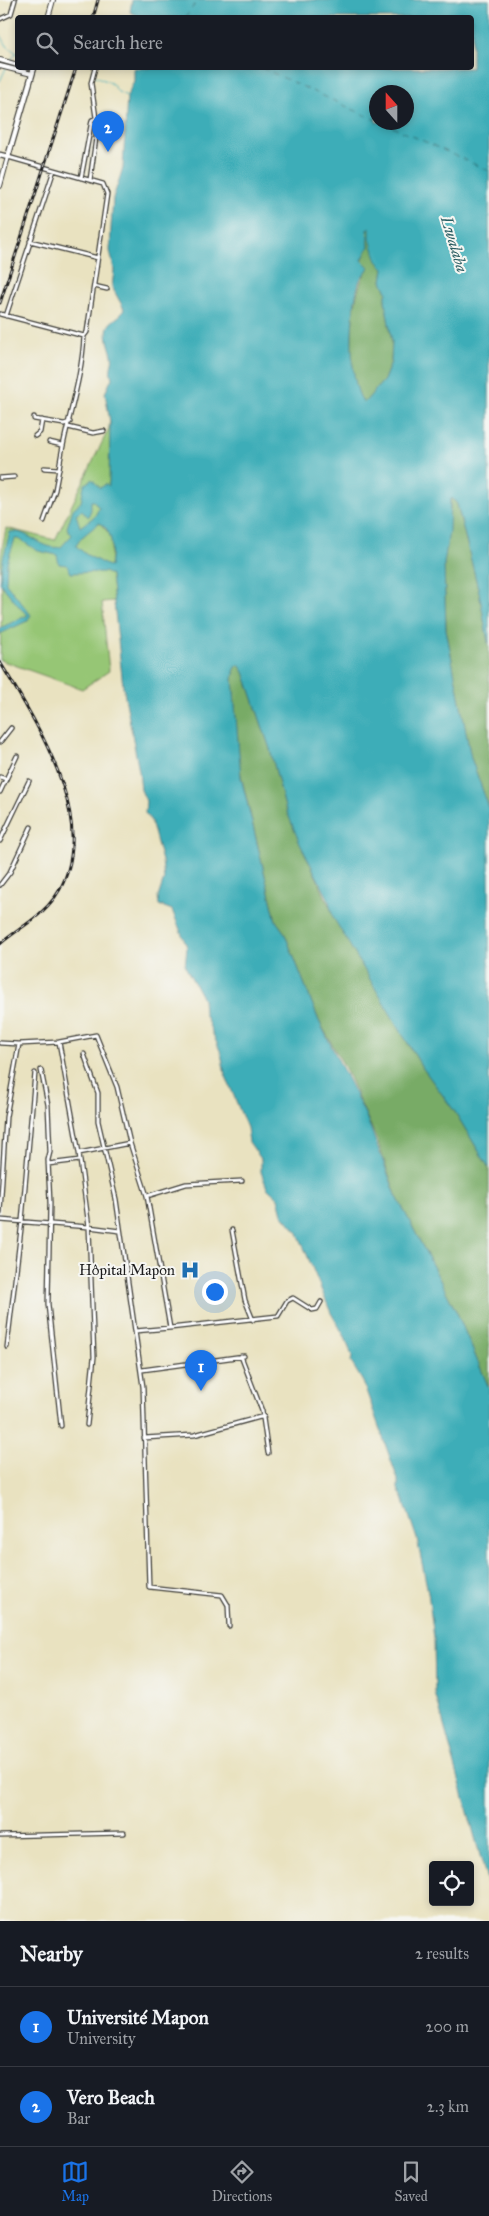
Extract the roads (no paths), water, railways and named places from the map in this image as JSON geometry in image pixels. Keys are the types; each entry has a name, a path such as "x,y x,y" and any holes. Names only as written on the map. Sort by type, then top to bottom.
{"main road":[{"path":"0,155 8,157 32,70"}],"street":[{"path":"0,19 11,14 15,0"},
{"path":"49,15 53,0"},
{"path":"0,60 15,64"},
{"path":"2,67 32,74"},
{"path":"82,178 92,120 96,118 91,83 94,70"},
{"path":"90,181 96,128 92,120"},
{"path":"96,128 108,130 110,142"},
{"path":"0,186 8,157 105,186 107,194 87,332 84,336 70,422 62,445 55,490 44,521"},
{"path":"6,316 54,170"},
{"path":"30,241 98,258"},
{"path":"94,286 107,289"},
{"path":"0,314 84,336"},
{"path":"34,417 34,419 64,424 70,422"},
{"path":"35,436 40,432 42,420"},
{"path":"68,427 87,430 93,433 104,431"},
{"path":"49,442 62,445"},
{"path":"44,468 59,469"},
{"path":"0,478 14,477"},
{"path":"0,742 8,729 11,728"},
{"path":"0,792 17,756"},
{"path":"0,777 6,780"},
{"path":"0,841 29,781"},
{"path":"0,885 10,872 30,826"},
{"path":"0,1042 19,1044 59,1042 96,1035 117,1087 130,1143 147,1196 170,1328"},
{"path":"59,1042 79,1153 89,1227 94,1357 87,1425"},
{"path":"0,1213 6,1117 19,1044"},
{"path":"84,1054 98,1093 98,1121 116,1199 142,1370 149,1587 222,1595 228,1605 229,1626"},
{"path":"41,1070 48,1105 50,1152 48,1164 48,1304 61,1426"},
{"path":"7,1347 22,1221 35,1073"},
{"path":"79,1153 130,1143"},
{"path":"48,1164 80,1160"},
{"path":"147,1196 186,1184 242,1180"},
{"path":"0,1220 120,1231"},
{"path":"232,1230 244,1300 253,1320"},
{"path":"135,1331 278,1316 287,1301 293,1298 312,1310 318,1309 321,1302"},
{"path":"142,1370 242,1356 264,1416 264,1432 268,1453"},
{"path":"144,1438 194,1435 264,1416"},
{"path":"0,1836 124,1834"}],"water":[{"name":"Lwalaba","path":"132,0 489,0 489,647 479,592 457,504 452,498 450,500 449,531 444,564 446,629 471,758 489,808 489,1168 455,1112 422,1067 333,917 328,898 300,844 285,807 270,749 244,672 239,665 235,667 233,680 241,777 276,921 284,932 319,1021 366,1116 396,1195 457,1313 489,1388 489,1888 435,1693 434,1638 428,1592 417,1539 398,1489 398,1480 363,1382 351,1362 352,1356 345,1337 331,1313 298,1233 282,1214 278,1198 267,1188 261,1172 261,1159 249,1142 247,1128 225,1074 221,1053 204,1013 203,999 185,966 187,947 172,910 159,905 158,897 164,879 162,861 151,821 145,813 146,801 141,790 123,686 111,575 104,572 71,573 67,565 59,564 57,555 38,551 19,539 15,539 7,563 6,583 31,615 27,621 0,634 0,628 28,615 0,583 3,558 10,532 23,534 48,546 61,547 72,535 67,528 73,509 81,502 84,485 92,479 100,488 106,484 108,486 109,482 110,422 105,393 112,378 112,358 107,330 109,324 124,309 112,287 114,270 110,251 111,227 113,198 123,168 127,96 134,81 134,70 474,70 474,15 136,15 130,12","holes":["370,227 370,239 377,261 384,268 382,281 387,292 385,300 392,342 391,362 384,380 364,403 355,379 352,325 361,278 369,267 362,260 369,246 367,229","91,501 94,501 99,508 95,516 80,527 76,514 82,510 88,517 91,510","99,523 108,531 111,542 110,567 87,555 76,546 81,538"]}],"waterway":[{"path":"1,35 7,46 15,52"},
{"path":"10,61 15,54"},
{"path":"0,81 8,64"},
{"path":"95,76 111,83 118,92 127,96"}],"railway":[{"path":"94,15 98,0"},
{"path":"0,303 75,70"},
{"path":"0,662 47,745 60,776 69,808 72,839 68,869 55,897 36,917 0,944"}],"place":[{"name":"Vero Beach","path":"108,152"},
{"name":"Hôpital Mapon","path":"190,1270"},
{"name":"Université Mapon","path":"201,1391"}]}
